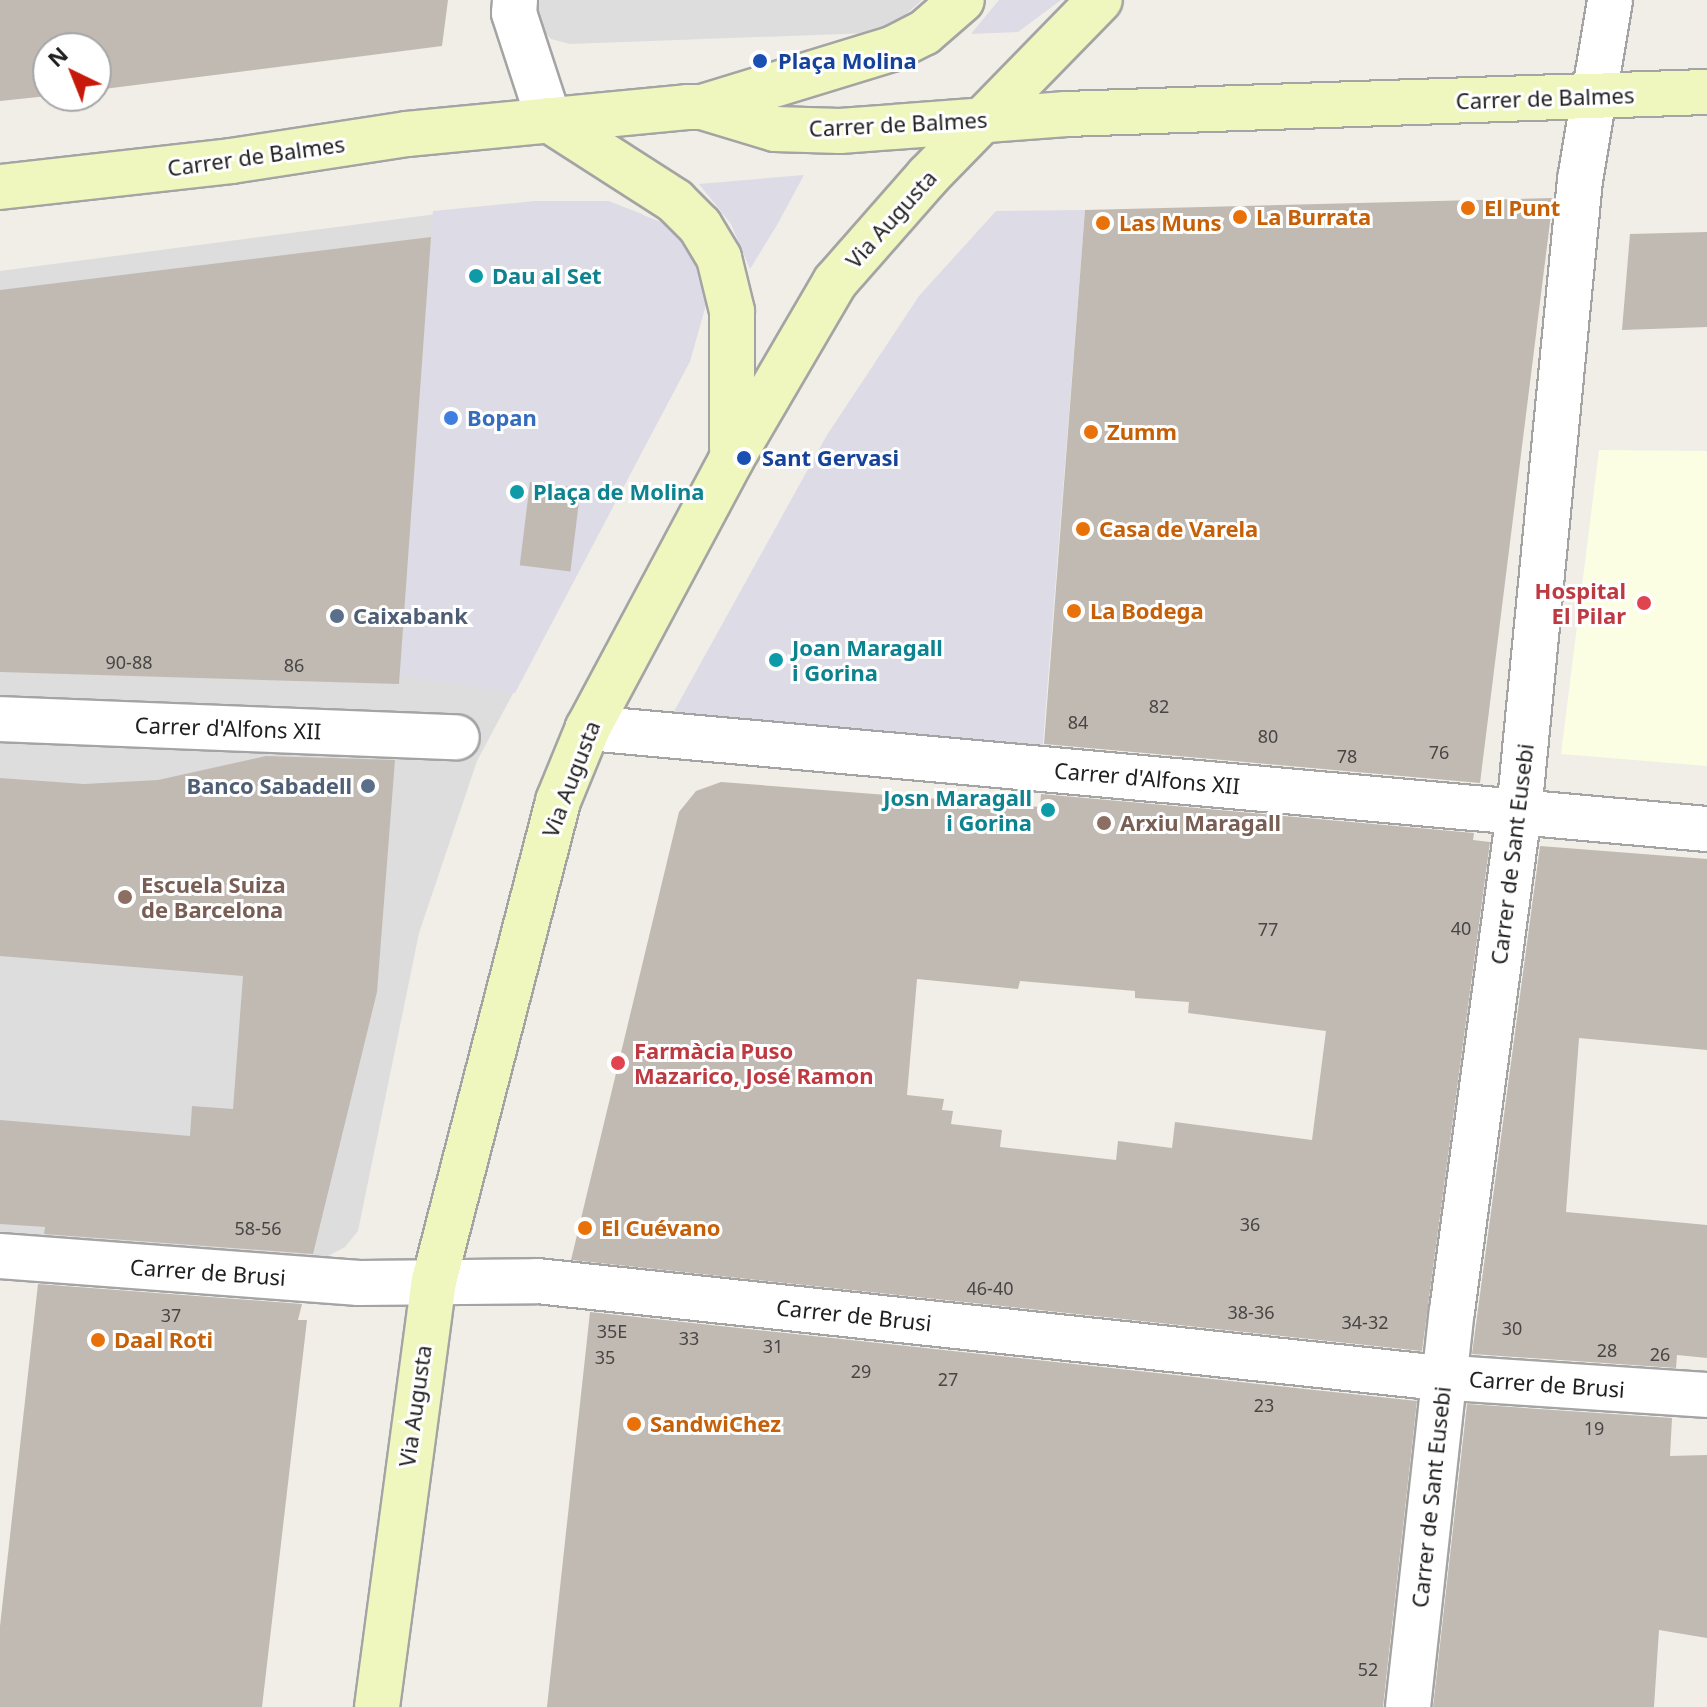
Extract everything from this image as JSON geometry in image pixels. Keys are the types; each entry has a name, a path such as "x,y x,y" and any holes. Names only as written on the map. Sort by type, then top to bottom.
{"main road":[{"path":"702,107 892,49 924,33 962,0"},
{"name":"Via Augusta","path":"377,1707 434,1281 558,801 588,728 731,460 835,282 928,176 1100,0"},
{"name":"Carrer de Balmes","path":"0,187 549,120 702,107 775,129 840,131 987,119 1707,92"},
{"path":"549,120 675,201 700,226 719,258 732,311 731,460"}],"street":[{"path":"515,0 514,13 549,120"},
{"name":"Carrer de Sant Eusebi","path":"1408,1707 1444,1376 1519,812 1592,95 1610,0"},
{"name":"Carrer d'Alfons XII","path":"0,719 457,737"},
{"name":"Carrer d'Alfons XII","path":"588,728 1707,829"},
{"name":"Carrer de Brusi","path":"0,1256 359,1283 537,1281 1444,1376 1707,1395"}],"shaded area":[{"path":"534,0 922,0 893,26 869,33 570,44 551,39 539,26"},
{"path":"999,0 1061,0 1018,32 971,34"},
{"path":"804,175 750,269 731,224 699,184"},
{"path":"536,201 608,201 642,214 706,304 690,361 477,761 419,933 358,1231 345,1247 324,1258 0,1234 0,271"},
{"name":"Plaça de Molina","path":"536,201 608,201 671,226 698,258 706,304 690,361 515,693 400,675 433,211"},
{"path":"1085,210 1042,755 672,715 827,435 919,296 996,211"},
{"name":"Hospital El Pilar","path":"1599,450 1707,451 1707,766 1561,754"}],"building":[{"path":"0,0 448,0 442,46 112,88 112,32 32,32 32,98 0,101"},
{"path":"1553,198 1480,783 1044,744 1085,210"},
{"path":"1707,232 1707,327 1622,330 1630,234"},
{"path":"431,237 399,684 0,672 0,290"},
{"path":"530,482 581,488 570,572 520,565"},
{"path":"266,756 395,760 377,992 313,1254 44,1234 45,1227 0,1224 0,1120 190,1136 192,1106 233,1109 243,976 0,956 0,778 84,784 158,780"},
{"path":"721,782 1040,807 1041,794 1474,833 1473,840 1490,842 1422,1351 571,1260 679,812 696,791","holes":["917,979 1018,989 1020,981 1135,991 1135,998 1189,1002 1188,1013 1326,1031 1312,1140 1175,1122 1172,1148 1118,1141 1116,1160 1000,1147 1002,1130 951,1124 953,1111 942,1110 944,1099 907,1095"]},
{"path":"1540,846 1707,859 1707,1050 1579,1038 1566,1212 1707,1225 1707,1358 1677,1355 1676,1368 1472,1354"},
{"path":"38,1284 302,1304 298,1320 307,1320 262,1707 0,1707 0,1626"},
{"path":"590,1312 1417,1401 1383,1707 547,1707"},
{"path":"1467,1404 1672,1418 1670,1456 1707,1455 1707,1638 1659,1630 1654,1707 1433,1707"}],"place":[{"name":"Plaça Molina","path":"760,61"},
{"name":"El Punt","path":"1468,208"},
{"name":"La Burrata","path":"1240,217"},
{"name":"Las Muns","path":"1103,223"},
{"name":"Dau al Set","path":"476,276"},
{"name":"Bopan","path":"451,418"},
{"name":"Zumm","path":"1091,432"},
{"name":"Sant Gervasi","path":"744,458"},
{"name":"Plaça de Molina","path":"517,492"},
{"name":"Casa de Varela","path":"1083,529"},
{"name":"Hospital El Pilar","path":"1644,603"},
{"name":"La Bodega","path":"1074,611"},
{"name":"Caixabank","path":"337,616"},
{"name":"Joan Maragall i Gorina","path":"776,660"},
{"name":"Banco Sabadell","path":"368,786"},
{"name":"Josn Maragall i Gorina","path":"1048,810"},
{"name":"Arxiu Maragall","path":"1104,823"},
{"name":"Escuela Suiza de Barcelona","path":"125,897"},
{"name":"Farmàcia Puso Mazarico, José Ramon","path":"618,1063"},
{"name":"El Cuévano","path":"585,1228"},
{"name":"Daal Roti","path":"98,1340"},
{"name":"SandwiChez","path":"634,1424"}]}
